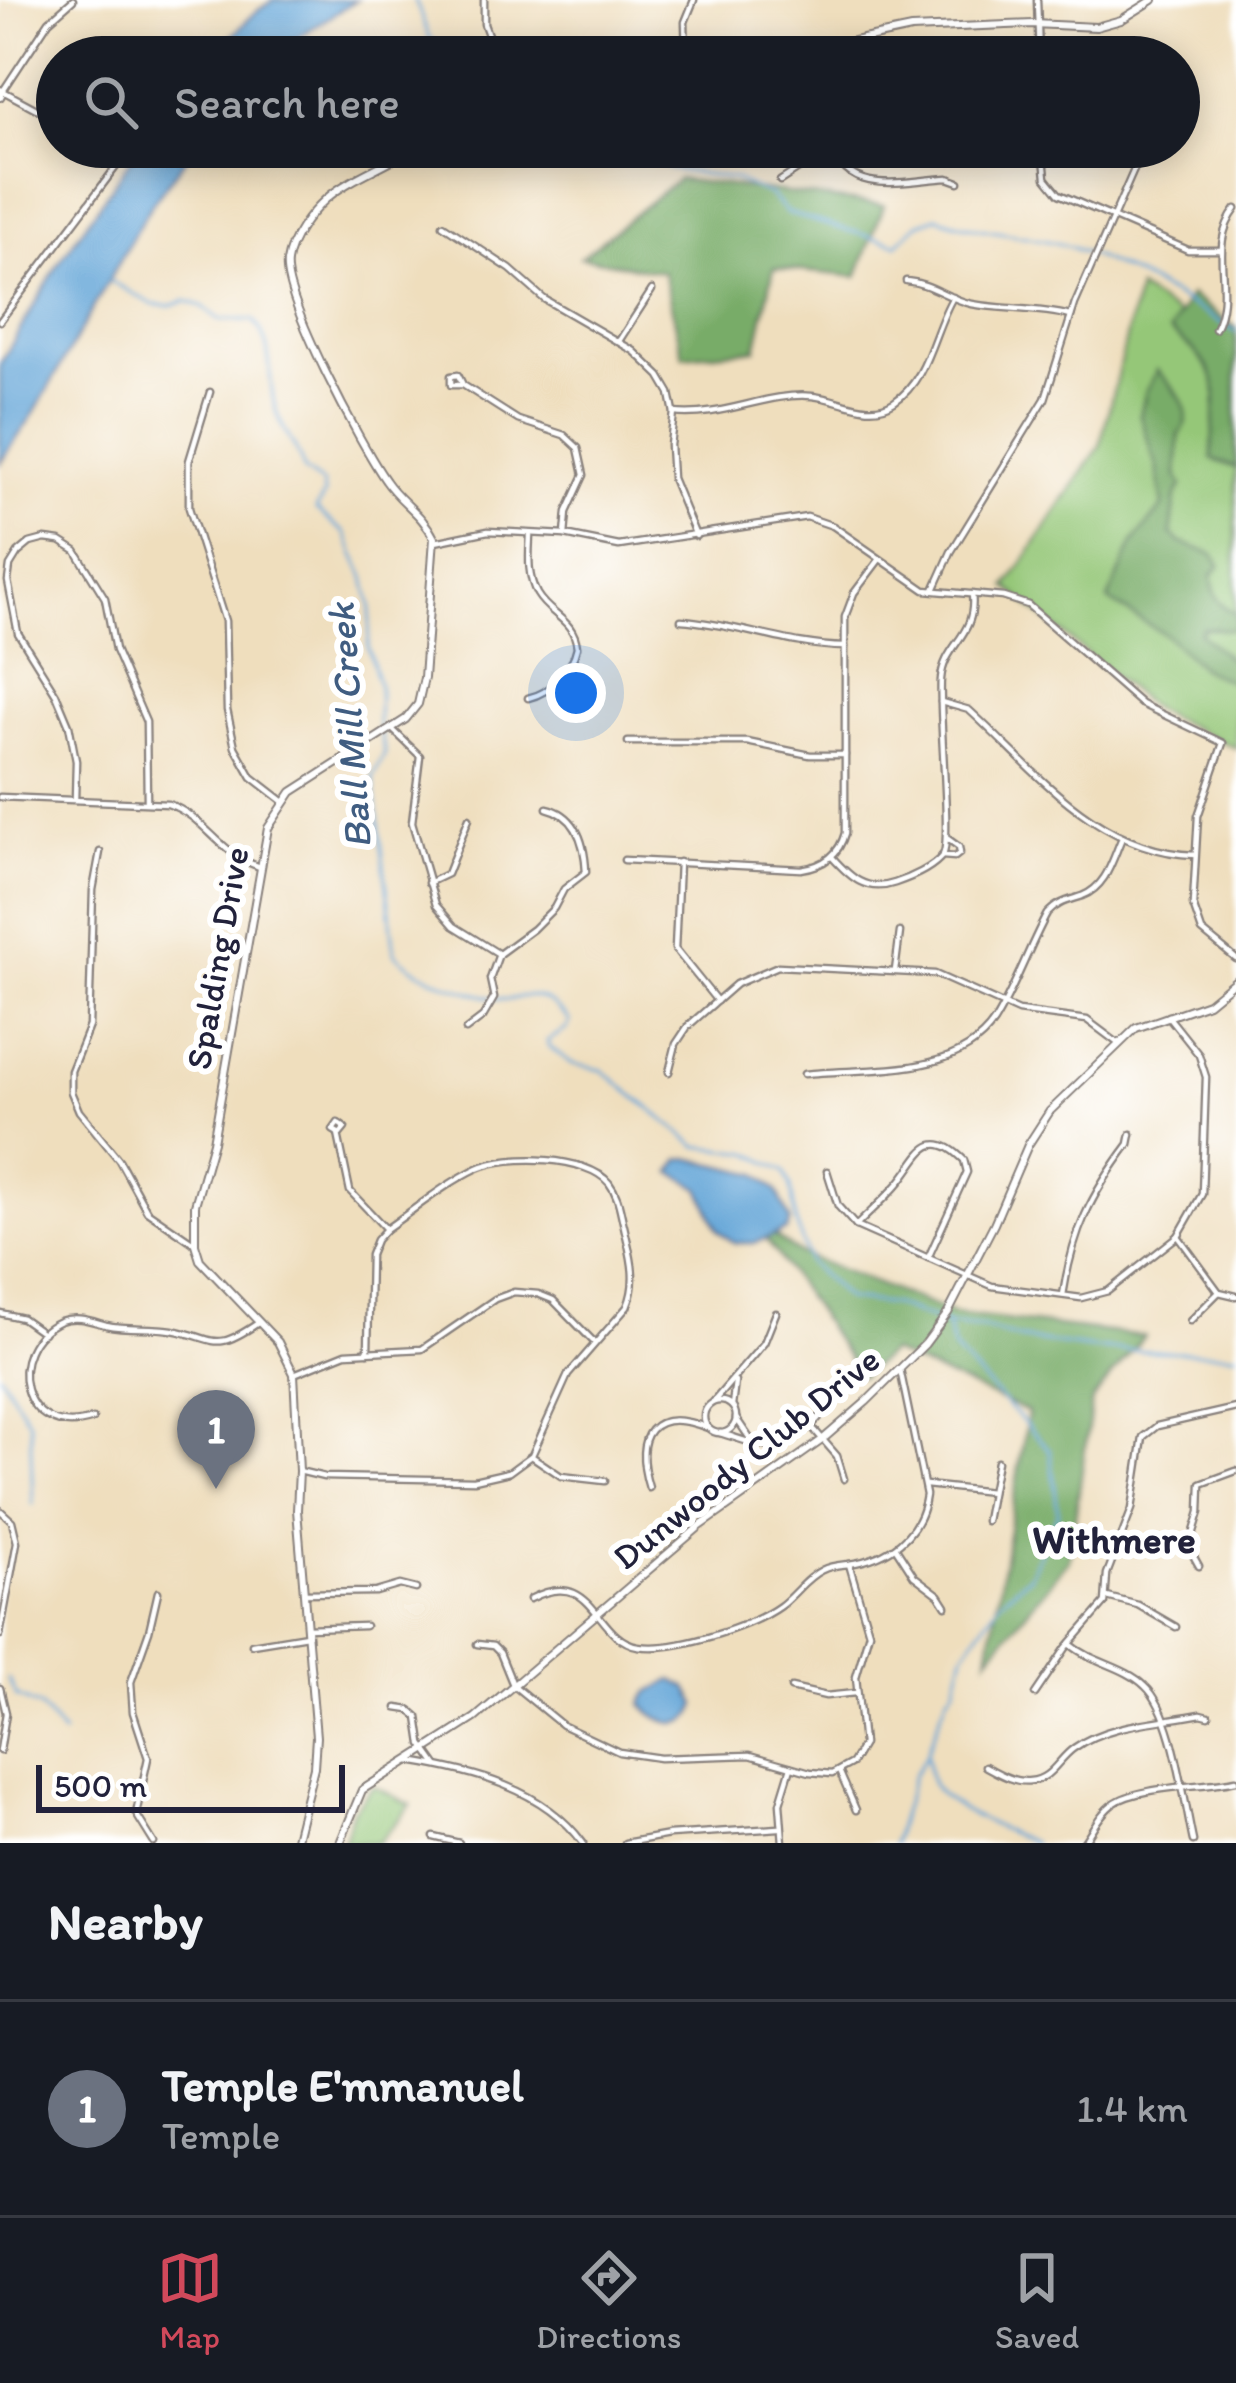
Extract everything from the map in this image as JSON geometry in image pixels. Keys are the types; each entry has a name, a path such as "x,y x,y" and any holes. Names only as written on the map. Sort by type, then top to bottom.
{"street":[{"path":"40,36 73,0"},
{"path":"484,0 489,36"},
{"path":"685,36 685,22 694,0"},
{"path":"1037,0 1038,36"},
{"path":"877,36 911,29 1038,24 1081,28 1109,24 1154,0"},
{"path":"36,41 1,93 36,110"},
{"path":"0,321 115,168"},
{"path":"211,392 189,460 189,508 224,621 226,698 235,747 252,777 283,801 303,783 412,714 422,694 435,542 425,522 386,481 348,419 287,276 295,240 322,202 379,168"},
{"path":"780,181 800,168"},
{"path":"843,168 863,182 948,178 959,182"},
{"path":"1045,168 1055,191 1187,250 1220,250"},
{"path":"932,592 951,552 1045,399 1071,316 1135,168"},
{"path":"1215,329 1225,300 1223,229 1236,208"},
{"path":"443,224 510,269 544,299 620,341 660,376 674,413 672,478 696,536"},
{"path":"906,281 928,284 974,304 1028,307 1071,316"},
{"path":"620,341 652,290"},
{"path":"674,413 712,415 800,396 865,409 887,406 905,392 932,351 953,297"},
{"path":"463,385 518,420 564,435 578,448 584,475 567,512 566,535"},
{"path":"435,542 479,531 566,535 620,546 807,517 833,526 908,581 932,592 1003,597 1028,605 1142,704 1218,740 1223,748 1201,804 1193,904 1209,938 1236,958"},
{"path":"528,698 538,696 563,675 575,657 576,637 568,622 535,590 530,536"},
{"path":"78,800 69,725 56,694 17,634 4,574 23,548 38,540 53,539 76,551 100,588 115,650 146,722 147,802"},
{"path":"624,860 801,868 832,856 845,832 848,603 880,560"},
{"path":"832,856 853,880 876,886 899,882 942,856 960,853 949,838 941,778 941,702 943,668 969,628 972,594"},
{"path":"681,620 720,624 806,646 845,646"},
{"path":"563,675 597,703"},
{"path":"941,702 969,710 1088,818 1120,840 1157,852 1195,854"},
{"path":"392,728 420,756 412,822 428,883 445,919 499,954"},
{"path":"628,742 747,742 810,754 845,755"},
{"path":"0,797 147,802 184,810 227,853 260,867"},
{"name":"Spalding Drive","path":"195,1244 195,1205 219,1111 224,1059 260,867 268,828 283,801"},
{"path":"466,1030 483,1017 494,998 490,979 499,954 532,929 554,908 564,889 586,872 583,844 573,823 564,813 547,808"},
{"path":"428,883 447,874 469,818"},
{"path":"942,856 949,838"},
{"path":"804,1074 943,1060 981,1037 1004,1004 1047,914 1060,902 1099,885 1120,840"},
{"path":"100,852 93,890 89,1026 70,1071 71,1092 79,1111 119,1160 148,1211 195,1244 205,1268 278,1342 292,1369 315,1752 295,1843"},
{"path":"679,862 675,949 716,1000"},
{"path":"895,971 900,932"},
{"path":"669,1072 682,1033 744,979 778,966 947,977 1034,1016 1087,1020 1119,1044"},
{"name":"Dunwoody Club Drive","path":"340,1843 358,1794 463,1728 698,1527 822,1440 900,1369 937,1329 968,1276 1042,1121 1142,1024 1208,1004 1236,980"},
{"path":"826,1172 838,1206 856,1226 968,1276 1010,1290 1090,1297 1108,1291 1178,1236 1196,1211 1205,1182 1206,1078 1199,1055 1168,1016"},
{"path":"338,1134 350,1191 386,1229"},
{"path":"1063,1295 1080,1220 1131,1134"},
{"path":"856,1226 900,1183 922,1150 934,1144 946,1146 964,1160 967,1172 928,1258"},
{"path":"298,1482 324,1477 482,1480 509,1472 532,1455 560,1389 593,1341 627,1306 634,1279 618,1198 608,1181 592,1168 542,1161 489,1164 386,1229 370,1255 368,1352"},
{"path":"1178,1236 1219,1292 1236,1296"},
{"path":"292,1369 346,1352 422,1349 495,1299 521,1292 553,1300 593,1341"},
{"path":"1190,1322 1219,1292"},
{"path":"0,1313 22,1318 43,1333"},
{"path":"688,1420 736,1377 768,1336 776,1313"},
{"path":"94,1419 57,1424 33,1405 24,1364 29,1349 61,1322 78,1318 126,1329 171,1330 216,1342 235,1338 258,1323"},
{"path":"530,1599 564,1592 584,1597 616,1634 633,1645 685,1642 763,1616 832,1565 896,1548 924,1510 926,1485 900,1369"},
{"path":"736,1377 732,1406 753,1443"},
{"path":"649,1488 642,1465 646,1434 662,1423 688,1420 767,1448 811,1426 846,1389"},
{"path":"714,1401 732,1406"},
{"path":"706,1407 708,1428"},
{"path":"1035,1694 1070,1644 1098,1615 1106,1598 1107,1574 1132,1509 1143,1437 1157,1426 1236,1408"},
{"path":"720,1433 731,1428 736,1417"},
{"path":"811,1426 837,1456 844,1479"},
{"path":"532,1455 561,1476 605,1481"},
{"path":"986,1521 998,1461"},
{"path":"299,1471 324,1477"},
{"path":"1199,1566 1189,1548 1200,1512 1201,1484 1236,1471"},
{"path":"926,1485 991,1492"},
{"path":"0,1510 12,1521 17,1542 0,1635"},
{"path":"896,1548 914,1576 939,1594 946,1606"},
{"path":"477,1644 493,1646 514,1685 562,1725 620,1753 750,1755 819,1774 838,1771 852,1763 863,1744 856,1672 869,1632 849,1564"},
{"path":"304,1593 376,1592 390,1585 416,1588"},
{"path":"154,1843 136,1814 148,1758 130,1693 158,1592"},
{"path":"1106,1598 1138,1605 1176,1627"},
{"path":"252,1644 365,1626"},
{"path":"1070,1644 1147,1687 1164,1721 1192,1840"},
{"path":"0,1688 6,1720 0,1751"},
{"path":"791,1688 826,1696 856,1693"},
{"path":"397,1708 418,1717 420,1740 437,1765"},
{"path":"985,1766 1008,1778 1033,1781 1088,1740 1164,1721 1209,1716"},
{"path":"408,1760 503,1783 572,1828 583,1843"},
{"path":"783,1843 780,1803 791,1767"},
{"path":"838,1771 856,1810"},
{"path":"1083,1843 1114,1803 1180,1786 1236,1780"},
{"path":"625,1843 669,1835 779,1828"},
{"path":"434,1837 459,1843"}],"green space":[{"path":"678,179 884,205 857,277 774,268 756,349 683,356 663,272 581,257"},
{"path":"1138,289 1236,352 1236,748 1154,710 1007,587 1100,446"},
{"path":"1190,295 1236,328 1236,468 1212,459 1216,401 1212,375 1170,331"},
{"path":"1157,370 1182,400 1187,417 1179,435 1177,475 1182,486 1176,496 1171,534 1181,543 1214,554 1220,565 1212,575 1214,589 1221,603 1236,614 1236,630 1203,628 1200,633 1236,665 1236,684 1203,669 1167,636 1108,600 1133,543 1163,506 1157,466 1140,416"},
{"path":"754,1221 798,1253 954,1314 1144,1336 1092,1400 1069,1560 988,1658 1028,1412 890,1352 861,1377"},
{"path":"373,1786 411,1805 378,1843 343,1843 353,1810"}],"water":[{"path":"274,0 356,0 300,36 232,36"},
{"path":"125,168 179,168 149,208 35,412 0,463 0,364 59,263"},
{"path":"681,1159 757,1174 777,1191 790,1220 787,1230 754,1243 734,1243 718,1230 700,1188 672,1172"},
{"path":"673,1680 688,1688 697,1704 679,1723 664,1721 642,1704 648,1693"}],"waterway":[{"path":"415,0 429,36"},
{"path":"669,168 734,179 770,195 787,213 897,244 918,224 937,217 1073,248 1156,286 1236,332"},
{"name":"Ball Mill Creek","path":"110,281 154,305 186,301 220,320 253,320 265,341 279,419 304,471 323,484 324,495 316,510 345,533 365,577 371,606 368,647 379,687 378,723 385,753 373,777 395,953 417,970 459,989 504,1000 528,996 548,1002 570,1021 567,1029 547,1041 549,1047 573,1064 602,1070 697,1146 750,1153 784,1171 809,1263 847,1299 894,1305 946,1324 1020,1339 1095,1349 1236,1354"},
{"path":"893,1843 913,1776 955,1687 964,1653 1000,1601 1030,1575 1058,1512 1050,1450 954,1350 947,1326"},
{"path":"0,1374 30,1423 33,1504"},
{"path":"8,1679 17,1697 40,1707 63,1734"},
{"path":"927,1757 930,1779 941,1794 1033,1843"}],"place":[{"name":"Temple E'mmanuel","path":"216,1489"}],"district":[{"name":"Withmere","path":"1114,1539"}]}
